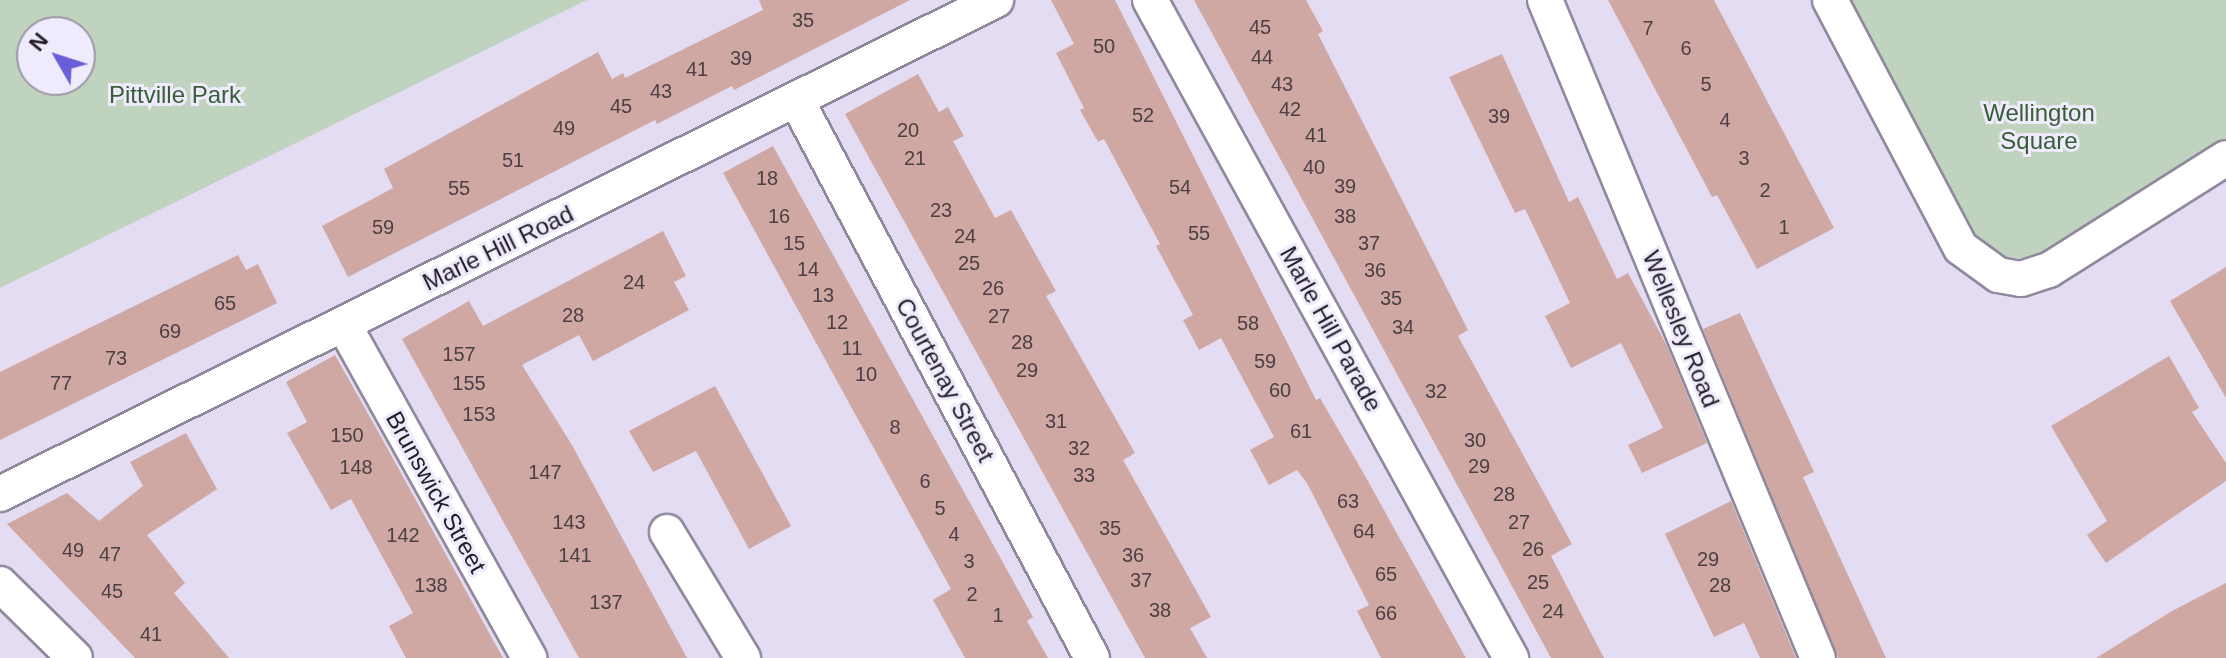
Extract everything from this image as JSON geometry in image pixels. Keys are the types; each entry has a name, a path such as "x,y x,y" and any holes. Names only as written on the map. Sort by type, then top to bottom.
{"street":[{"name":"Marle Hill Road","path":"0,494 996,0"},
{"name":"Marle Hill Parade","path":"1150,0 1511,658"},
{"name":"Wellesley Road","path":"1545,0 1818,658"},
{"path":"1830,0 1961,248 1998,275 2021,279 2049,270 2226,158"},
{"name":"Courtenay Street","path":"797,101 1092,658"},
{"name":"Brunswick Street","path":"344,325 529,658"},
{"path":"667,532 743,658"},
{"path":"0,584 75,658"}],"green space":[{"name":"Pittville Park","path":"0,0 587,0 0,288"},
{"name":"Wellington Square","path":"1830,0 2226,0 2226,158 2049,270 1978,263"}],"building":[{"path":"759,0 910,0 734,90 732,86 657,124 655,120 348,277 322,226 393,188 384,169 598,52 612,79 623,73 625,78 763,10"},
{"path":"1051,0 1115,0 1316,400 1320,398 1466,658 1381,658 1357,611 1369,605 1307,483 1297,470 1269,485 1250,450 1274,437 1221,338 1199,350 1183,320 1193,315 1156,246 1160,244 1104,139 1098,142 1080,110 1084,108 1056,53 1074,44"},
{"path":"1194,0 1306,0 1323,31 1318,34 1468,330 1458,336 1572,544 1551,556 1604,658 1551,658"},
{"path":"1608,0 1714,0 1834,228 1757,269 1717,195 1712,197"},
{"path":"1502,54 1569,202 1578,197 1617,279 1628,273 1667,346 1707,443 1642,473 1628,445 1663,428 1621,343 1571,368 1545,316 1570,303 1525,209 1515,213 1449,77"},
{"path":"918,74 939,112 948,107 964,136 953,141 995,218 1011,210 1056,291 1046,296 1135,453 1123,460 1211,617 1190,628 1207,658 1145,658 845,114"},
{"path":"773,146 1033,617 1027,621 1048,658 965,658 933,600 951,589 723,173"},
{"path":"663,231 686,276 674,282 689,310 593,361 579,335 522,365 572,445 687,658 579,658 402,339 469,301 483,326"},
{"path":"238,255 246,270 258,264 277,303 0,440 0,372"},
{"path":"2226,267 2226,398 2170,301"},
{"path":"1740,313 1814,472 1803,477 1886,658 1838,658 1703,329"},
{"path":"335,355 503,658 406,658 389,626 413,613 351,499 331,510 287,433 307,422 286,382"},
{"path":"2169,356 2199,408 2192,412 2226,463 2226,481 2106,563 2087,535 2107,521 2051,426"},
{"path":"715,386 791,526 749,549 696,451 653,472 629,431"},
{"path":"186,433 217,489 147,535 185,583 174,593 229,658 135,658 7,524 67,493 99,521 143,486 130,462"},
{"path":"1731,501 1796,658 1760,658 1744,623 1714,637 1665,534"},
{"path":"2226,583 2226,658 2096,658 2172,611"}]}
